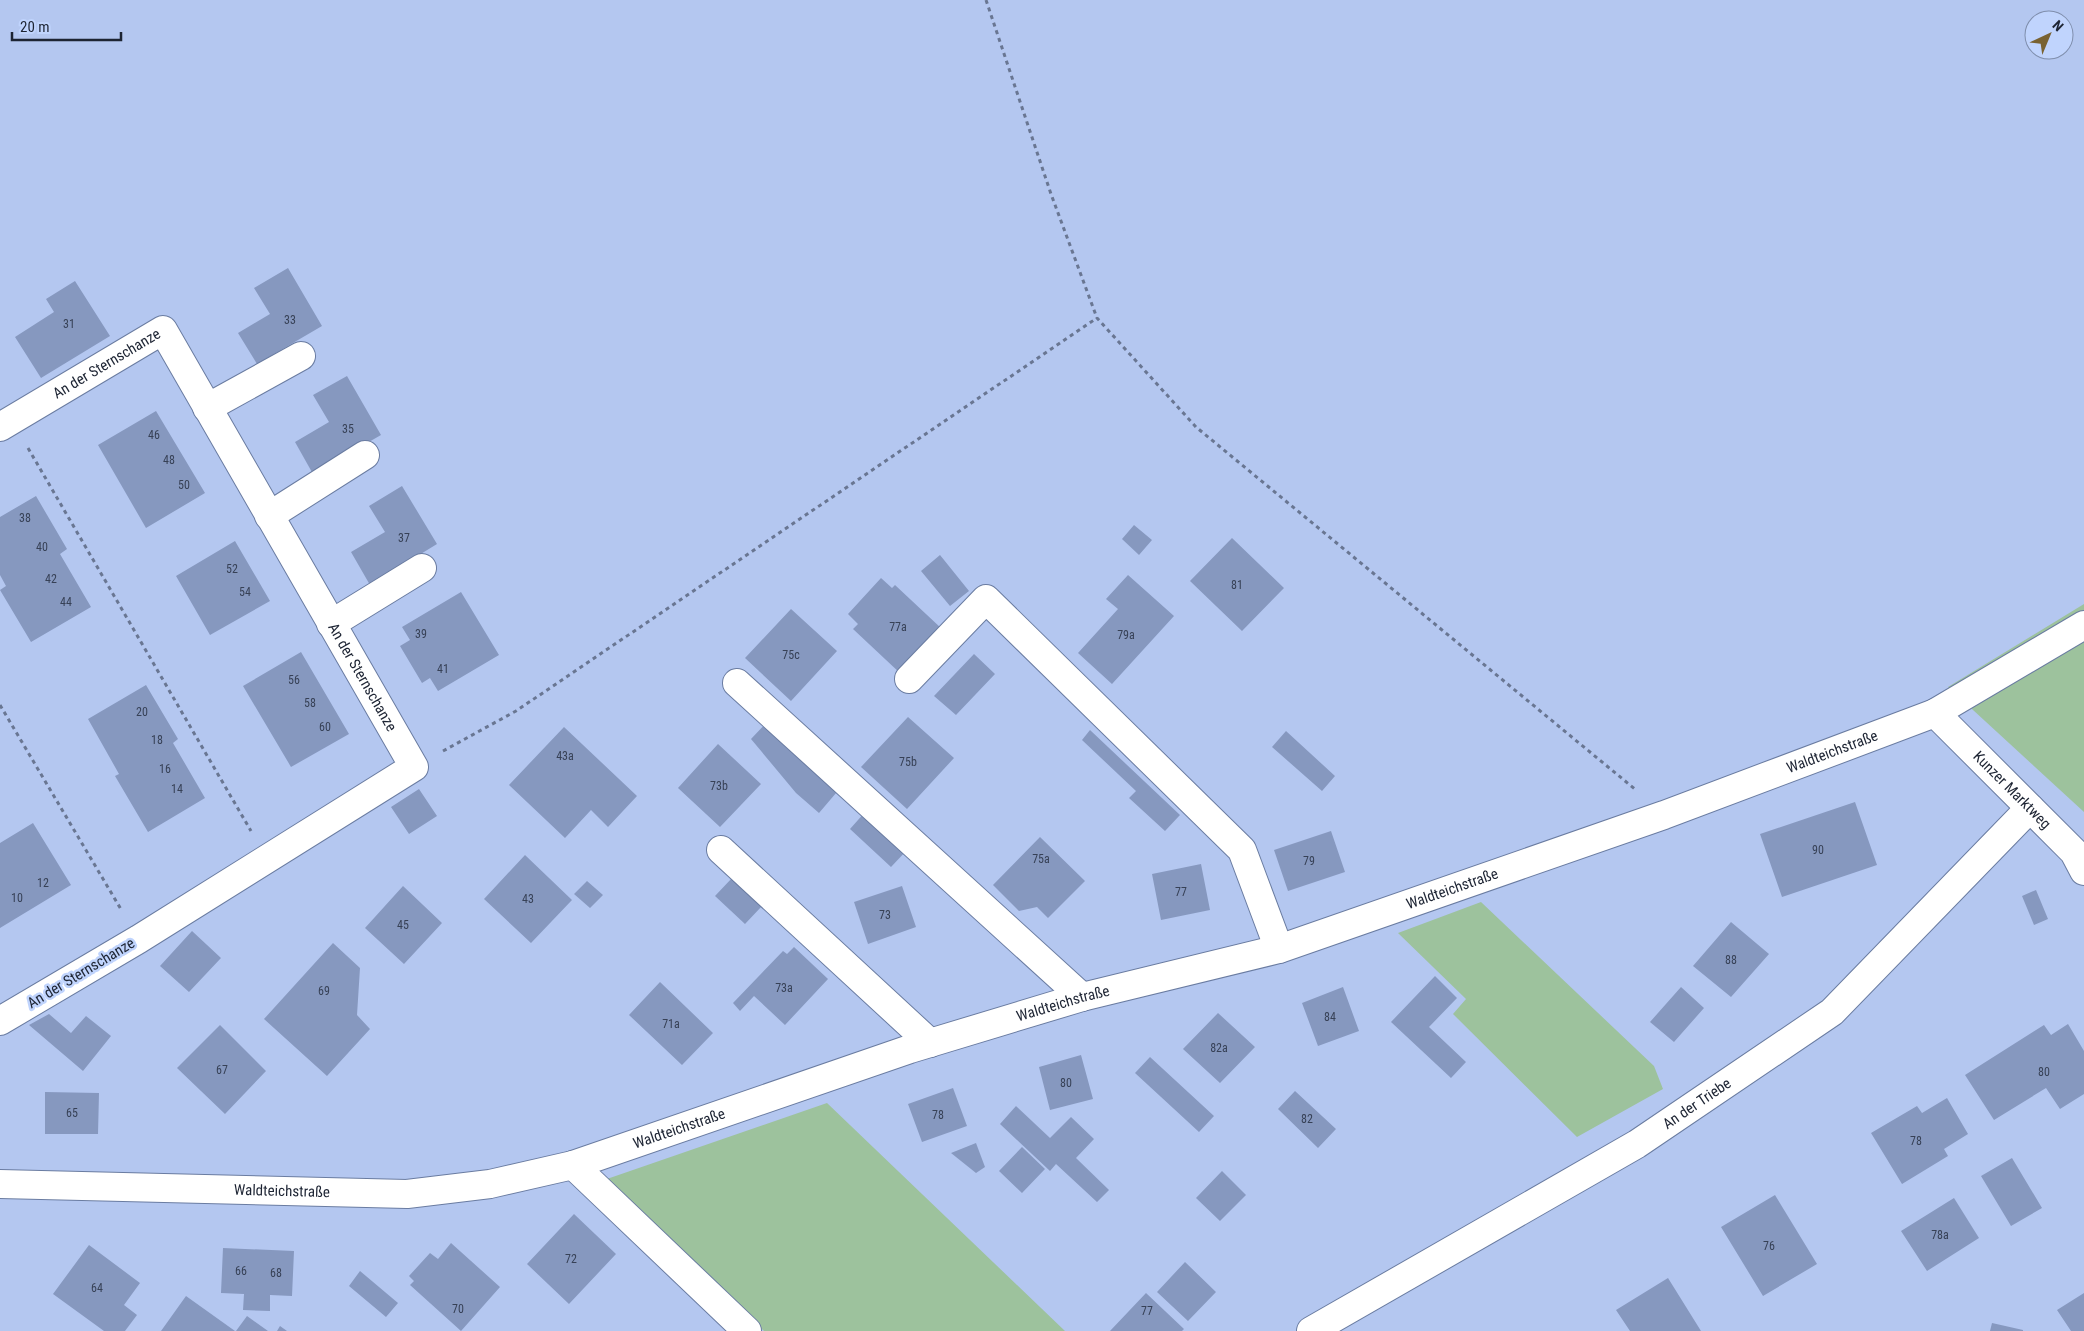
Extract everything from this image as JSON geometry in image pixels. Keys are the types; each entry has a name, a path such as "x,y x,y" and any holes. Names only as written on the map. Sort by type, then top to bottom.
{"street":[{"name":"An der Sternschanze","path":"0,1021 139,939 414,766 163,330 6,424"},
{"path":"207,408 301,356"},
{"path":"269,516 366,455"},
{"path":"331,624 422,568"},
{"path":"909,679 986,599 1242,850 1279,949"},
{"name":"Waldteichstraße","path":"0,1184 407,1194 490,1184 574,1164 930,1043 1082,997 1279,949 1664,815 1935,713 2084,625"},
{"path":"737,683 1082,997"},
{"name":"Kunzer Marktweg","path":"1935,713 2074,852 2084,871"},
{"name":"An der Triebe","path":"1311,1331 1637,1144 1832,1012 2030,808"},
{"path":"721,850 930,1043"},
{"path":"574,1164 747,1331"}],"path":[{"path":"986,0 1051,194 1097,318 1196,427 1664,815"},
{"path":"414,766 516,711 1097,318"},
{"path":"6,424 266,858"},
{"path":"0,705 139,939"}],"green space":[{"path":"2084,604 2084,812 1948,687"},
{"path":"1481,902 1654,1066 1663,1089 1577,1137 1453,1014 1466,999 1398,933"},
{"path":"827,1103 1065,1331 764,1331 604,1180"}],"building":[{"path":"288,268 322,326 257,364 238,333 270,314 254,288"},
{"path":"75,281 110,336 41,378 15,337 54,312 46,299"},
{"path":"347,376 381,435 313,474 295,442 329,422 313,395"},
{"path":"156,411 205,493 146,528 98,445"},
{"path":"402,486 437,544 370,585 351,552 385,532 369,506"},
{"path":"36,496 67,549 60,554 91,607 31,642 0,590 6,586 0,575 0,517"},
{"path":"1134,525 1152,540 1139,555 1122,539"},
{"path":"1232,538 1284,588 1242,631 1190,581"},
{"path":"235,541 270,601 210,635 176,576"},
{"path":"940,555 969,591 950,606 921,571"},
{"path":"1128,575 1174,616 1112,684 1078,653 1118,609 1106,599"},
{"path":"881,578 892,588 895,585 942,629 901,674 853,629 858,624 848,614"},
{"path":"461,592 499,655 438,691 430,678 422,683 400,646 410,640 402,627"},
{"path":"791,609 837,651 791,701 745,658"},
{"path":"301,652 349,734 291,767 243,686"},
{"path":"974,654 995,674 956,715 934,696"},
{"path":"146,685 178,739 173,743 205,798 148,832 115,776 119,774 88,719"},
{"path":"908,717 954,758 907,809 861,767"},
{"path":"768,721 842,786 819,813 796,793 751,739"},
{"path":"564,727 637,796 608,827 591,810 565,838 509,785"},
{"path":"1090,730 1180,815 1165,831 1129,798 1136,791 1082,740"},
{"path":"1286,731 1335,776 1322,791 1272,747"},
{"path":"718,744 761,784 720,827 678,788"},
{"path":"419,789 437,816 409,834 391,807"},
{"path":"1855,802 1877,865 1782,897 1760,834"},
{"path":"866,811 907,850 891,867 850,829"},
{"path":"33,823 71,885 0,928 0,843"},
{"path":"1331,831 1345,872 1288,891 1274,850"},
{"path":"1040,837 1085,881 1048,918 1037,907 1019,911 993,885"},
{"path":"525,855 572,900 531,943 484,899"},
{"path":"1201,864 1210,910 1161,920 1152,874"},
{"path":"732,878 762,906 745,924 715,896"},
{"path":"587,881 603,895 590,908 574,894"},
{"path":"403,886 442,923 404,964 365,928"},
{"path":"902,886 916,927 868,944 854,902"},
{"path":"2036,890 2048,919 2034,925 2022,896"},
{"path":"1731,922 1769,954 1731,997 1693,966"},
{"path":"192,931 221,958 189,992 160,966"},
{"path":"333,943 360,968 357,1015 370,1029 327,1076 264,1019"},
{"path":"794,947 828,979 785,1025 754,996 740,1011 733,1003 783,951 787,954"},
{"path":"1435,976 1457,998 1429,1027 1466,1062 1451,1078 1391,1022"},
{"path":"660,982 713,1033 682,1065 629,1015"},
{"path":"1343,987 1359,1031 1318,1046 1302,1003"},
{"path":"1681,987 1704,1008 1674,1042 1650,1022"},
{"path":"1218,1013 1255,1047 1220,1083 1183,1049"},
{"path":"49,1014 71,1033 86,1016 111,1036 83,1071 29,1025"},
{"path":"2068,1024 2084,1051 2084,1094 2060,1109 2046,1088 1994,1120 1965,1075 2044,1025 2051,1035"},
{"path":"220,1025 266,1071 225,1114 177,1068"},
{"path":"1081,1055 1093,1099 1050,1110 1039,1067"},
{"path":"1150,1057 1214,1116 1199,1132 1135,1073"},
{"path":"953,1088 967,1126 922,1142 908,1104"},
{"path":"1295,1091 1336,1129 1318,1148 1278,1109"},
{"path":"45,1092 99,1093 98,1134 45,1134"},
{"path":"1947,1098 1968,1134 1944,1149 1948,1156 1902,1184 1871,1133 1917,1106 1922,1113"},
{"path":"1016,1106 1050,1138 1071,1117 1094,1139 1076,1158 1109,1190 1097,1202 1056,1164 1050,1171 1000,1124"},
{"path":"976,1143 985,1167 976,1173 951,1153"},
{"path":"1022,1147 1045,1169 1022,1193 999,1171"},
{"path":"2012,1158 2042,1208 2011,1226 1981,1176"},
{"path":"1222,1171 1246,1195 1220,1221 1196,1198"},
{"path":"1775,1195 1817,1264 1763,1296 1721,1227"},
{"path":"1954,1198 1979,1238 1927,1271 1901,1231"},
{"path":"574,1214 616,1254 569,1304 527,1264"},
{"path":"451,1243 500,1287 461,1331 410,1285 414,1281 409,1276 430,1253 438,1259"},
{"path":"89,1245 140,1283 124,1305 137,1315 125,1331 104,1331 53,1294"},
{"path":"223,1248 294,1251 292,1296 270,1295 270,1311 243,1310 244,1294 221,1293"},
{"path":"1185,1262 1216,1292 1188,1321 1157,1292"},
{"path":"360,1271 398,1303 386,1317 349,1286"},
{"path":"1668,1278 1701,1331 1630,1331 1616,1310"},
{"path":"1146,1293 1184,1329 1182,1331 1110,1331"},
{"path":"2084,1293 2084,1331 2071,1331 2057,1310"},
{"path":"186,1296 235,1331 161,1331"},
{"path":"247,1316 268,1331 236,1331"},
{"path":"1992,1323 2023,1330 2023,1331 1990,1331"},
{"path":"280,1326 287,1331 277,1331"}]}
